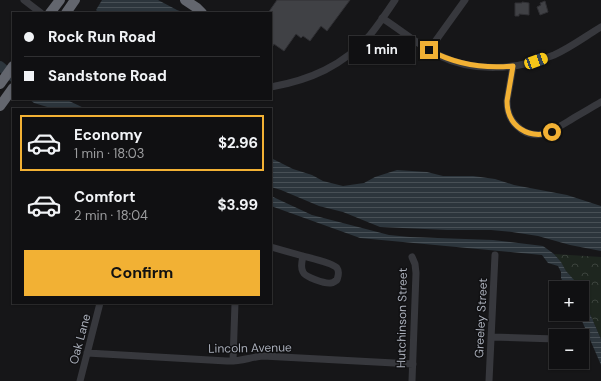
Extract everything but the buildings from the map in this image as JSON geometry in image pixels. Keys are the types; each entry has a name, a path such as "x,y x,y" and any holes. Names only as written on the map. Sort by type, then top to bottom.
{"highway":[{"path":"51,12 60,0"},
{"path":"67,12 75,0"},
{"path":"185,0 201,12"},
{"path":"2,81 12,67"},
{"path":"0,106 12,89"}],"street":[{"path":"24,0 40,12"},
{"path":"272,86 291,83 308,78 330,68 352,53 361,45 395,0"},
{"path":"429,50 465,0"},
{"path":"382,18 429,50 450,60 470,65 492,67 513,66 536,61 555,54 601,27"},
{"path":"513,66 507,101 508,113 518,128 525,132 538,135 552,132 601,102"},
{"path":"272,247 303,256 334,266 338,270 337,280 330,283 306,276 301,266 303,256"},
{"name":"Greeley Street","path":"489,381 495,255"},
{"name":"Hutchinson Street","path":"412,257 416,264 412,381"},
{"name":"Oak Lane","path":"80,381 100,304"},
{"path":"233,361 235,304"},
{"path":"491,337 549,339"},
{"name":"Lincoln Avenue","path":"87,353 233,361 263,356 413,364"}],"green space":[{"path":"554,254 601,257 601,339 589,312 589,281 574,281"}],"shaded area":[{"path":"102,0 158,0 182,12 98,12 96,10"},
{"path":"30,100 67,100 84,108 51,108 34,103"},
{"path":"272,158 323,181 343,186 364,183 375,177 397,170 427,172 443,176 473,176 495,179 514,185 567,195 601,206 601,251 570,245 538,236 512,232 491,230 380,227 343,212 319,206 272,187"},
{"path":"272,196 312,215 389,235 493,240 543,246 554,254 575,281 562,281 558,266 548,263 542,255 360,238 272,206"},
{"path":"589,312 601,339 601,365 589,337 589,329 585,329 582,321 589,321"}],"waterway":[{"path":"0,66 12,76"}],"route":[{"path":"429,50 450,60 470,65 492,67 513,66 507,101 508,113 511,119 518,128 531,134 538,135 552,132"}]}
